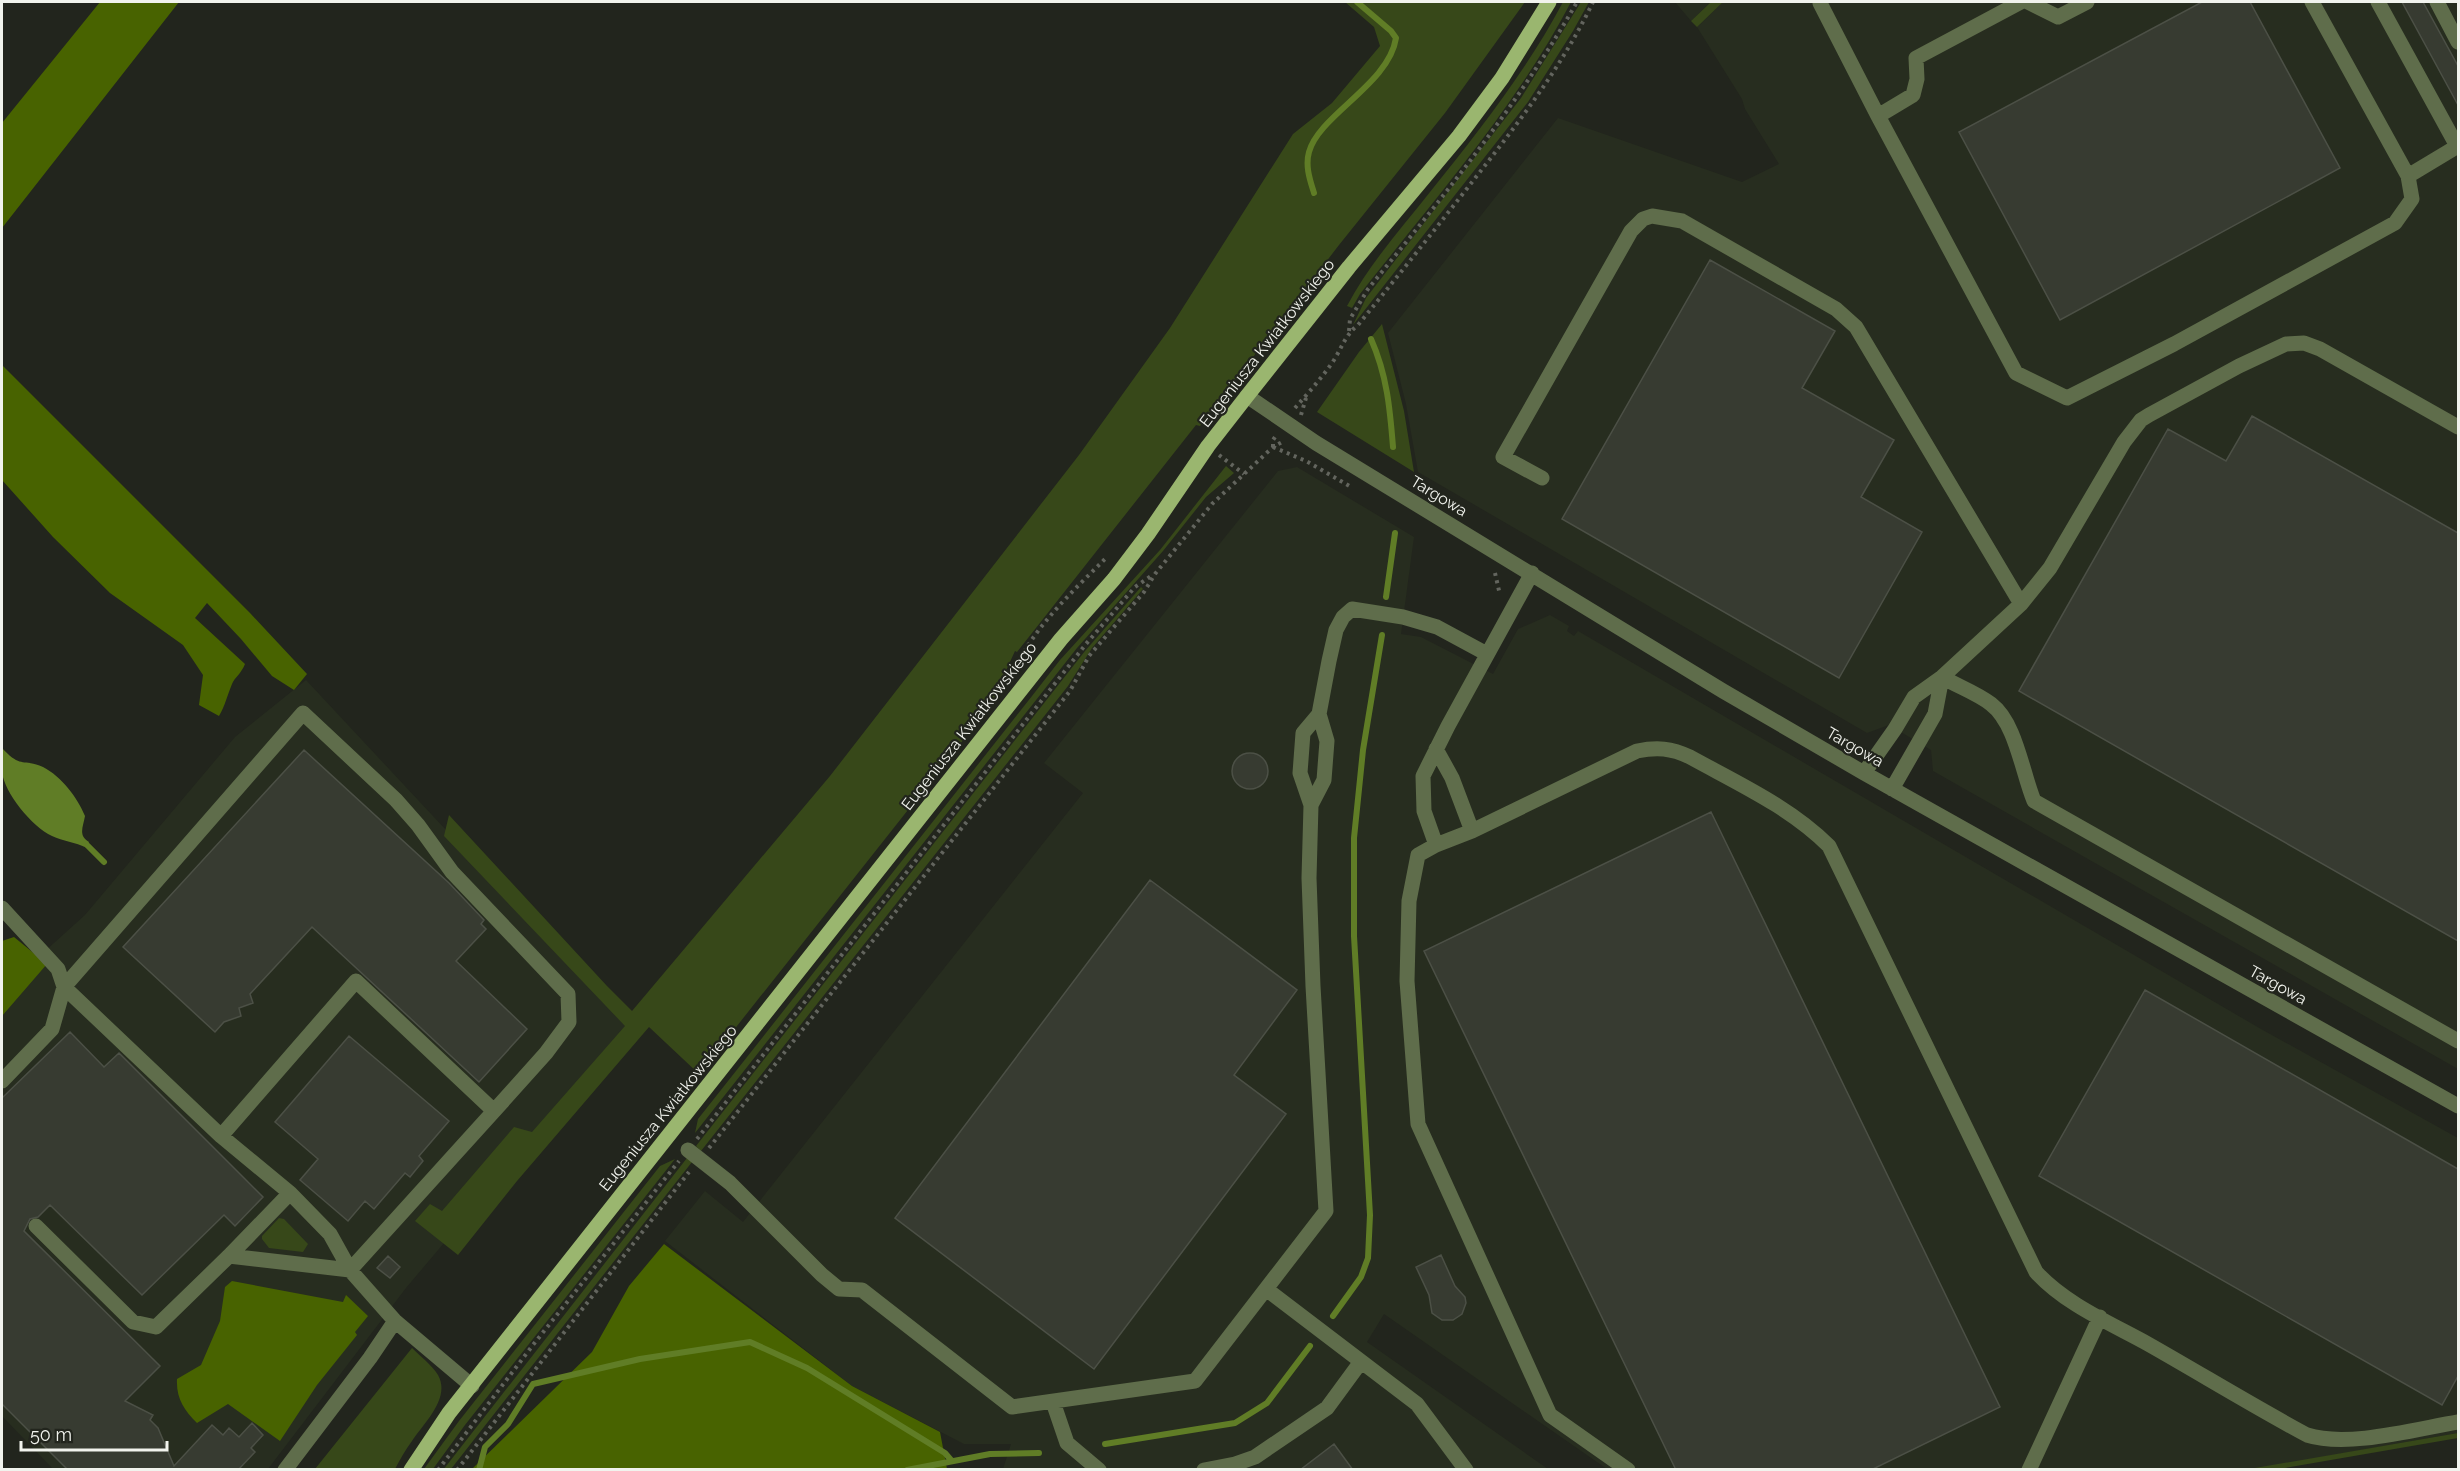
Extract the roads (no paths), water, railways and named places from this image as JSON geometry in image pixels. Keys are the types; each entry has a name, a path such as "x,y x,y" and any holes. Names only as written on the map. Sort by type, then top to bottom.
{"main road":[{"name":"Eugeniusza Kwiatkowskiego","path":"411,1470 433,1434 1061,639 1114,579 1247,396 1349,267 1459,136 1502,78 1549,2"}],"street":[{"path":"1878,116 1913,95 1917,79 1916,58 2021,2"},
{"path":"2028,2 2058,17 2087,2"},
{"path":"1820,3 2016,373 2067,398 2174,344 2395,223 2412,199 2408,176 2312,2"},
{"path":"2378,2 2458,147 2408,176"},
{"path":"2437,2 2458,42"},
{"path":"1542,478 1503,457 1631,231 1643,219 1652,216 1682,221 1836,309 1856,327 2021,604"},
{"path":"1864,773 1890,737 1914,697 1942,677 2021,604 2064,548 2124,442 2141,420 2239,366 2286,344 2304,343 2320,349 2458,427"},
{"name":"Targowa","path":"1247,396 1308,438 1723,691 1943,819 2458,1106"},
{"path":"1436,845 1424,811 1423,776 1486,654 1532,573"},
{"path":"1311,805 1324,780 1327,741 1319,714 1336,630 1343,617 1352,609 1403,617 1437,627 1486,654"},
{"path":"1892,789 1935,714 1942,677"},
{"path":"1942,677 1992,704 2003,718 2012,732 2034,801 2458,1041"},
{"path":"2,1081 52,1029 64,987 303,713 396,800 418,825 452,872 568,994 569,1022 546,1053 350,1270"},
{"path":"694,1154 730,1183 822,1275 839,1289 862,1290 1012,1407 1195,1381 1326,1211 1313,986 1310,878 1311,805 1300,773 1303,733 1319,714"},
{"path":"1628,1470 1550,1415 1418,1124 1407,981 1409,901 1418,855 1637,751 1657,747 1675,750 1689,757 1793,816 1813,830 1829,846 2036,1272 2057,1291 2291,1425 2316,1437 2352,1439 2458,1422"},
{"path":"1436,749 1452,778 1472,831"},
{"path":"2,908 58,969 64,987 221,1136 290,1193 330,1234 350,1270 395,1321 472,1386"},
{"path":"221,1136 356,981 494,1111"},
{"path":"36,1226 133,1322 156,1327 290,1193"},
{"path":"229,1256 350,1270"},
{"path":"1266,1289 1360,1363 1417,1404 1466,1470"},
{"path":"2029,1470 2100,1317"},
{"path":"285,1470 370,1358 395,1321"},
{"path":"1204,1470 1235,1464 1255,1457 1328,1408 1360,1363"},
{"path":"1053,1402 1067,1443 1099,1470"}],"waterway":[{"path":"1314,193 1308,173 1308,162 1309,152 1315,138 1381,70 1391,55 1396,38 1357,2"},
{"path":"1371,339 1384,379 1393,447"},
{"path":"1386,597 1395,533"},
{"path":"1333,1316 1361,1277 1368,1258 1370,1215 1354,936 1354,838 1363,750 1382,635"},
{"path":"88,846 104,862"},
{"path":"479,1470 485,1447 508,1424 533,1384 640,1359 750,1342 807,1368 945,1453 951,1460"},
{"path":"1105,1444 1235,1423 1267,1403 1310,1346"},
{"path":"907,1470 990,1454 1039,1453"}]}
